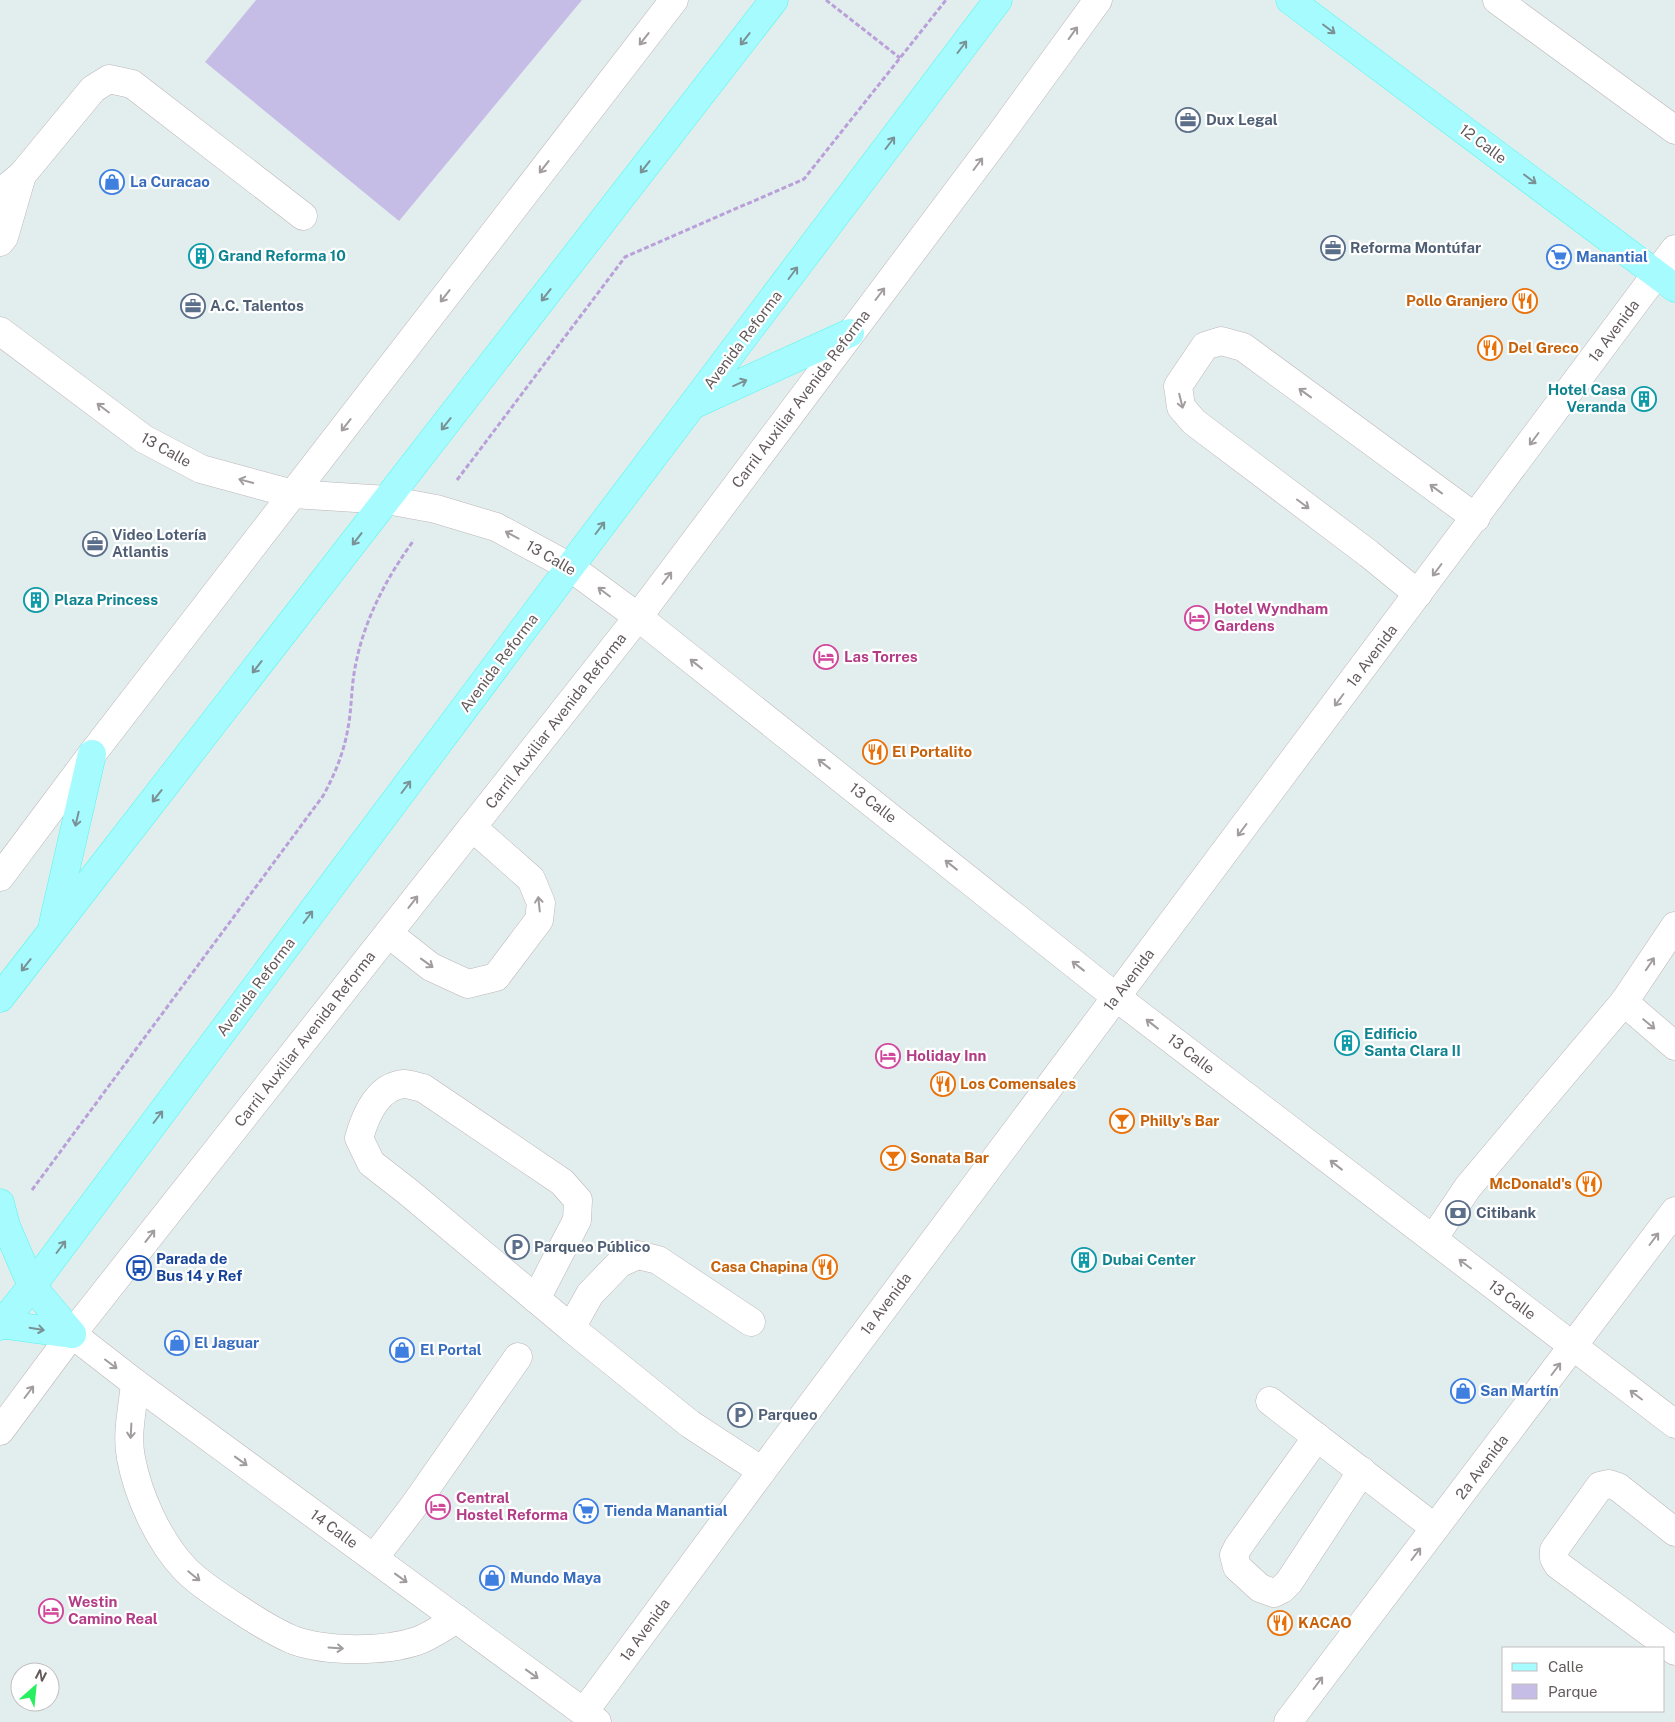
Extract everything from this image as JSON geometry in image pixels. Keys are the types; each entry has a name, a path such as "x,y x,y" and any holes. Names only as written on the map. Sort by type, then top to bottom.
{"main road":[{"path":"0,998 774,0"},
{"name":"Avenida Reforma","path":"1,1324 32,1286 570,567 998,0"},
{"name":"12 Calle","path":"1290,0 1666,281"},
{"path":"695,403 850,333"},
{"path":"51,932 92,754"},
{"path":"3,1214 32,1286 72,1334"},
{"path":"1,1324 72,1334"}],"street":[{"path":"0,877 92,754 674,0"},
{"name":"Carril Auxiliar Avenida Reforma","path":"0,1431 72,1334 638,617 999,136 1098,0"},
{"path":"1497,0 1675,130"},
{"path":"0,193 22,175 93,89 109,79 132,84 303,216"},
{"path":"0,242 4,237 22,175"},
{"name":"1a Avenida","path":"591,1717 762,1471 1116,996 1476,518 1666,281 1675,249"},
{"name":"13 Calle","path":"0,331 144,439 202,469 293,494 387,500 436,509 496,527 570,567 638,617 1116,996 1675,1424"},
{"path":"1418,594 1194,422 1181,407 1178,386 1205,346 1221,342 1243,348 1476,518"},
{"path":"388,934 431,967 468,984 496,977 539,920 541,903 532,879 472,827"},
{"path":"1433,1239 1468,1187 1624,1002 1675,926"},
{"path":"1624,1002 1675,1046"},
{"path":"536,1299 578,1220 578,1200 562,1182 423,1088 404,1084 388,1089 373,1104 359,1138 371,1163 407,1191 536,1299 571,1328 690,1424 762,1471"},
{"name":"2a Avenida","path":"1288,1722 1675,1211"},
{"path":"571,1328 590,1294 620,1263 638,1256 658,1260 751,1322"},
{"name":"14 Calle","path":"72,1334 135,1383 591,1717"},
{"path":"374,1558 413,1507 518,1358"},
{"path":"135,1383 130,1433 131,1458 144,1503 160,1536 186,1569 221,1598 261,1623 294,1640 316,1646 340,1649 383,1647 418,1641 457,1619"},
{"path":"1270,1401 1435,1528"},
{"path":"1317,1436 1234,1555 1237,1567 1260,1588 1274,1592 1282,1589 1362,1471"},
{"path":"1675,1532 1618,1487 1609,1484 1600,1486 1554,1550 1554,1558 1558,1565 1675,1651"}],"path":[{"path":"826,0 900,58"},
{"path":"3,1214 323,796 336,772 343,750 348,727 356,664 366,625 381,592 399,561 469,463 625,257 804,179 946,0"}],"green space":[{"path":"256,0 582,0 399,221 205,62"}],"place":[{"name":"Dux Legal","path":"1188,120"},
{"name":"La Curacao","path":"112,182"},
{"name":"Reforma Montúfar","path":"1333,248"},
{"name":"Grand Reforma 10","path":"201,256"},
{"name":"Manantial","path":"1559,257"},
{"name":"Pollo Granjero","path":"1525,301"},
{"name":"A.C. Talentos","path":"193,306"},
{"name":"Del Greco","path":"1490,348"},
{"name":"Hotel Casa Veranda","path":"1644,399"},
{"name":"Video Lotería Atlantis","path":"95,544"},
{"name":"Plaza Princess","path":"36,600"},
{"name":"Hotel Wyndham Gardens","path":"1197,618"},
{"name":"Las Torres","path":"826,657"},
{"name":"El Portalito","path":"875,752"},
{"name":"Edificio Santa Clara II","path":"1347,1043"},
{"name":"Holiday Inn","path":"888,1056"},
{"name":"Los Comensales","path":"943,1084"},
{"name":"Philly's Bar","path":"1122,1121"},
{"name":"Sonata Bar","path":"893,1158"},
{"name":"McDonald's","path":"1589,1184"},
{"name":"Citibank","path":"1458,1213"},
{"name":"Parqueo Público","path":"517,1247"},
{"name":"Dubai Center","path":"1084,1260"},
{"name":"Casa Chapina","path":"825,1267"},
{"name":"Parada de Bus 14 y Ref","path":"139,1268"},
{"name":"El Jaguar","path":"177,1343"},
{"name":"El Portal","path":"402,1350"},
{"name":"San Martín","path":"1463,1391"},
{"name":"Parqueo","path":"740,1415"},
{"name":"Central Hostel Reforma","path":"438,1507"},
{"name":"Tienda Manantial","path":"586,1511"},
{"name":"Mundo Maya","path":"492,1578"},
{"name":"Westin Camino Real","path":"51,1611"},
{"name":"KACAO","path":"1280,1623"}]}
